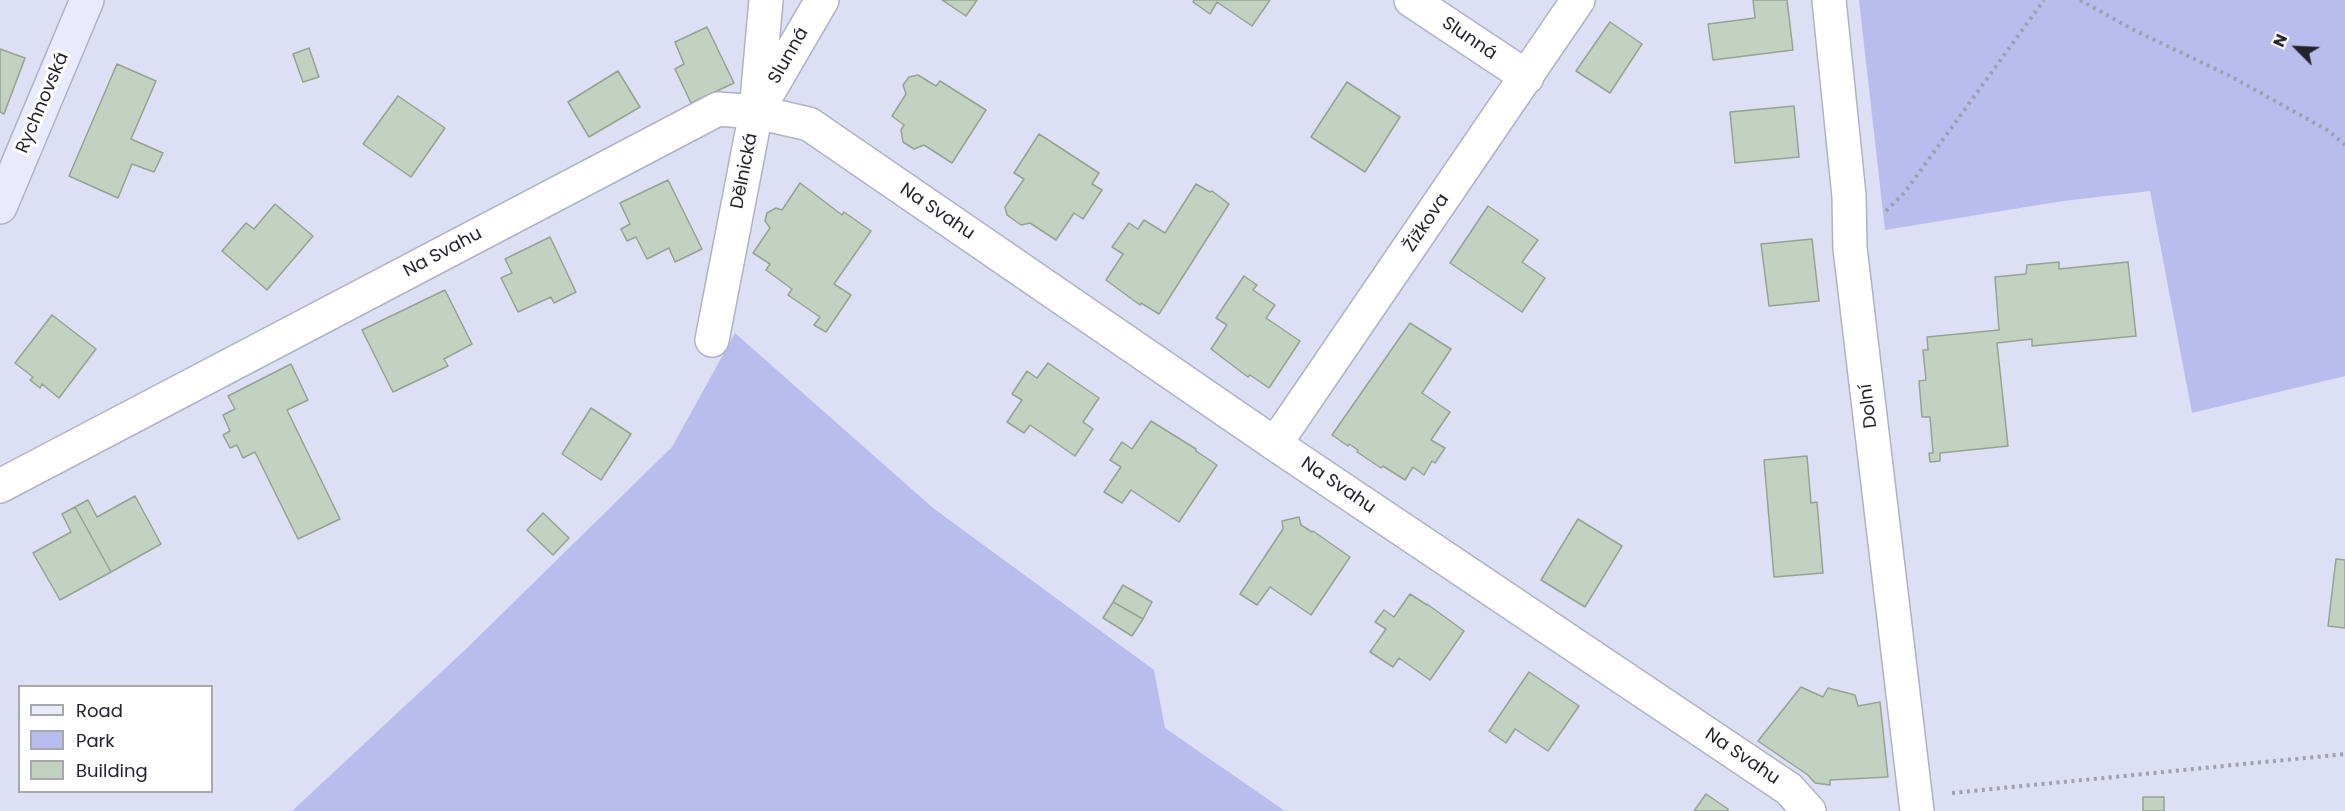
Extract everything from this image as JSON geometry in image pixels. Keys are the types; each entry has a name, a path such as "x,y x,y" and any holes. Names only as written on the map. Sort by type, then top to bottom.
{"main road":[{"name":"Rychnovská","path":"0,207 87,0"}],"street":[{"name":"Dělnická","path":"712,340 756,112 766,0"},
{"name":"Slunná","path":"756,112 822,0"},
{"name":"Slunná","path":"1411,0 1527,77"},
{"name":"Žižkova","path":"1275,444 1578,0"},
{"name":"Dolní","path":"1829,0 1849,196 1850,248 1916,804"},
{"name":"Na Svahu","path":"0,486 718,109 756,112 809,124 1275,444 1789,789 1809,811"}],"path":[{"path":"1850,248 1905,192 2044,0"},
{"path":"2080,0 2132,29 2232,77 2329,131 2345,145"},
{"path":"1916,804 2345,754"}],"green space":[{"path":"1859,0 2345,0 2345,376 2192,413 2150,191 2063,201 1885,230"},
{"path":"735,333 933,508 1154,670 1165,728 1285,811 292,811 466,649 672,447"}],"building":[{"path":"942,0 977,0 966,16"},
{"path":"1194,0 1270,0 1252,26 1217,2 1210,14 1193,2"},
{"path":"1753,0 1787,0 1793,50 1713,60 1708,24 1755,18"},
{"path":"1610,22 1642,44 1610,93 1576,71"},
{"path":"707,27 734,83 691,103 675,69 684,64 675,42"},
{"path":"309,48 319,77 303,82 293,54"},
{"path":"0,49 25,58 4,114 0,112"},
{"path":"117,64 156,81 131,139 163,153 154,172 132,164 118,198 69,176"},
{"path":"618,71 640,107 589,137 568,102"},
{"path":"918,75 936,86 940,81 986,110 952,163 924,145 914,149 903,142 901,130 904,125 892,116 906,94 903,85 909,77"},
{"path":"1347,82 1400,117 1365,172 1311,137"},
{"path":"398,96 445,128 411,177 363,144"},
{"path":"1794,106 1799,157 1735,163 1730,112"},
{"path":"1039,134 1099,173 1092,184 1102,190 1083,219 1074,213 1056,240 1030,223 1021,225 1007,215 1005,207 1024,179 1014,173"},
{"path":"668,180 702,249 675,262 669,248 647,259 636,237 627,241 621,229 630,224 620,203"},
{"path":"800,183 842,215 844,212 871,231 834,284 851,295 826,332 814,325 820,317 788,295 792,289 766,270 770,264 753,253 770,228 765,221 767,213 776,208 782,210"},
{"path":"1196,184 1212,191 1229,204 1159,314 1141,303 1140,305 1106,280 1123,254 1112,247 1129,223 1138,229 1144,220 1165,233"},
{"path":"275,204 313,236 267,290 222,251 246,223 254,229"},
{"path":"1488,206 1538,240 1522,262 1545,278 1522,312 1450,263"},
{"path":"550,237 576,292 554,303 551,297 518,312 501,278 512,273 505,259"},
{"path":"1812,239 1819,301 1769,306 1761,244"},
{"path":"2059,262 2059,269 2128,262 2136,336 2032,346 2032,339 1997,343 2008,446 1940,453 1940,461 1930,462 1929,453 1933,453 1930,417 1922,417 1919,381 1926,380 1923,350 1928,350 1927,337 1999,330 1995,277 2026,274 2027,265"},
{"path":"1244,276 1257,285 1253,290 1275,305 1266,318 1300,341 1269,388 1250,375 1248,377 1211,349 1227,325 1216,318"},
{"path":"445,290 472,344 444,359 448,366 393,392 362,330"},
{"path":"52,315 96,349 59,398 42,384 40,388 30,380 33,377 15,363"},
{"path":"1410,323 1451,349 1422,393 1450,412 1431,440 1445,448 1435,463 1432,461 1424,475 1413,467 1405,480 1383,466 1381,468 1357,452 1358,450 1332,435"},
{"path":"1048,363 1099,398 1083,422 1093,429 1075,456 1030,425 1024,433 1007,422 1022,400 1012,394 1027,371 1037,378"},
{"path":"291,364 308,400 287,410 340,519 298,539 255,452 243,458 237,445 230,448 223,435 230,431 223,415 235,409 228,396"},
{"path":"591,408 631,434 601,480 562,454"},
{"path":"1151,421 1217,465 1179,522 1131,490 1122,503 1104,492 1121,467 1110,460 1122,442 1132,449"},
{"path":"1807,456 1811,503 1817,502 1823,573 1774,577 1764,460"},
{"path":"135,496 161,544 111,572 75,507 88,500 97,517"},
{"path":"75,507 111,572 60,600 33,553 71,532 62,514"},
{"path":"543,513 569,538 553,555 527,530"},
{"path":"1299,517 1301,525 1350,557 1311,615 1270,587 1257,605 1240,594 1283,529 1282,521"},
{"path":"1578,519 1622,546 1585,607 1541,580"},
{"path":"2336,559 2345,560 2345,628 2328,626"},
{"path":"1123,585 1152,602 1143,619 1113,602"},
{"path":"1410,594 1464,631 1430,680 1399,658 1393,667 1370,652 1386,629 1375,622 1384,610 1394,617"},
{"path":"1113,602 1143,619 1132,636 1103,618"},
{"path":"1529,672 1579,706 1548,751 1515,729 1506,743 1489,731"},
{"path":"1801,687 1823,697 1828,688 1855,695 1858,706 1880,702 1888,777 1830,780 1830,785 1815,783 1808,775 1758,741"},
{"path":"1706,794 1728,809 1728,811 1694,811"},
{"path":"2143,797 2164,797 2164,811 2143,811"}]}
